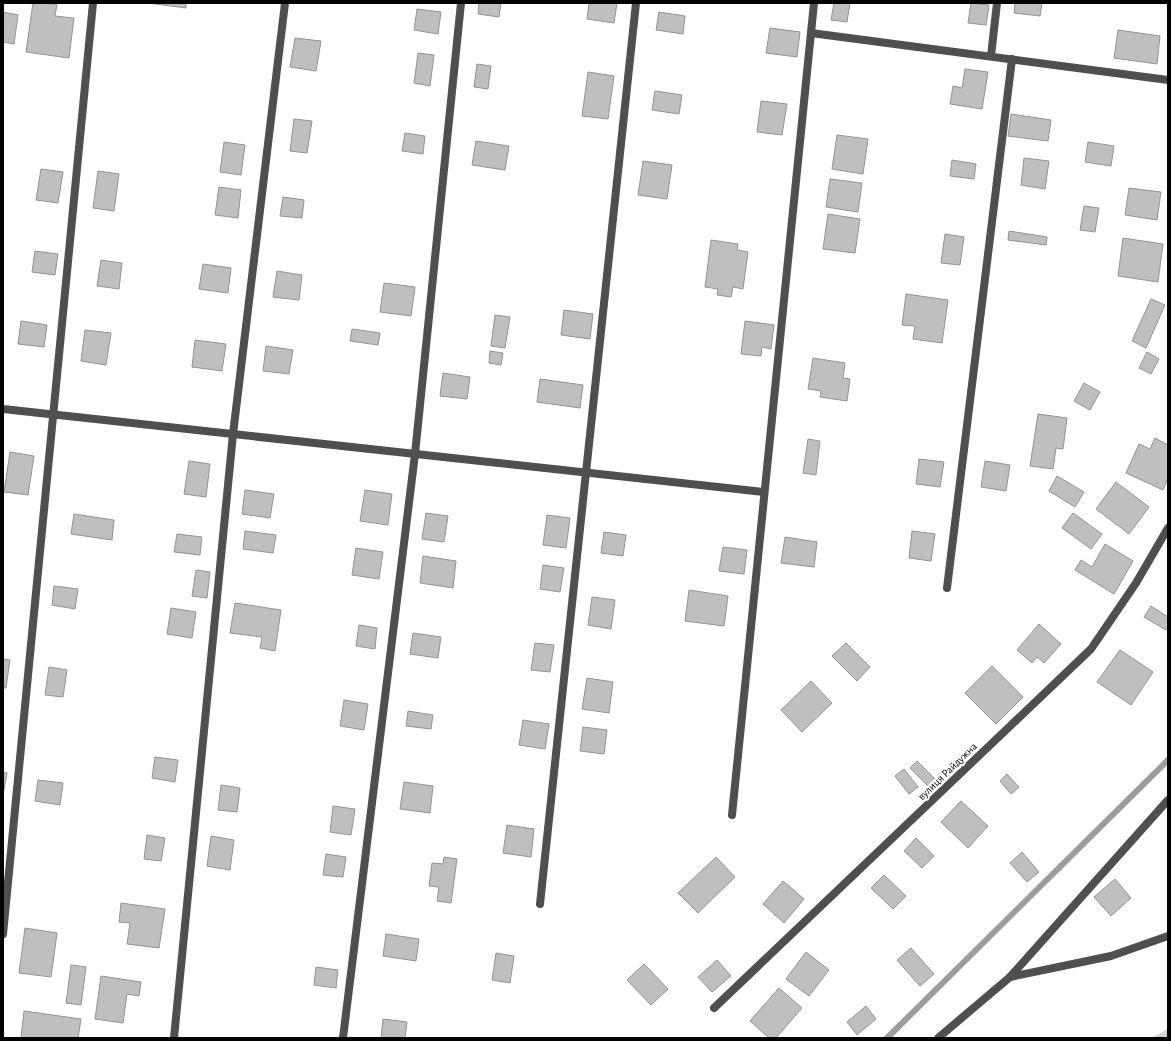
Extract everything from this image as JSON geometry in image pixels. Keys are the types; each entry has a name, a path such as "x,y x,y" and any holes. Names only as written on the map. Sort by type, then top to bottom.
{"street":[{"path":"3,934 93,3"},
{"path":"174,1038 233,434 285,3"},
{"path":"342,1038 415,454 460,3"},
{"path":"540,904 636,3"},
{"path":"732,815 814,3"},
{"path":"990,56 997,3"},
{"path":"811,33 1168,80"},
{"path":"947,588 1012,59"},
{"path":"3,409 764,492"},
{"name":"вулиця Райдужна","path":"714,1008 1091,650 1136,583 1168,528"},
{"path":"938,1038 1010,977 1168,800"},
{"path":"1010,977 1111,956 1168,936"}],"shaded area":[{"path":"1168,1029 1168,1038 1151,1038"}],"building":[{"path":"33,3 57,4 55,16 74,18 69,58 26,52"},
{"path":"148,3 186,3 186,8"},
{"path":"479,3 501,3 499,17 478,14"},
{"path":"589,3 617,3 614,23 587,19"},
{"path":"834,3 850,3 847,22 831,20"},
{"path":"971,3 989,5 986,25 968,23"},
{"path":"1015,3 1042,3 1040,16 1014,13"},
{"path":"417,9 441,12 438,34 414,30"},
{"path":"3,12 18,15 14,44 3,42"},
{"path":"659,12 685,16 683,34 656,30"},
{"path":"770,28 800,32 797,57 766,53"},
{"path":"1118,30 1160,36 1157,64 1114,58"},
{"path":"295,38 321,41 316,71 290,67"},
{"path":"418,53 434,55 430,86 414,83"},
{"path":"477,64 491,66 488,89 474,87"},
{"path":"965,69 988,72 982,109 950,104 953,86 962,88"},
{"path":"588,72 614,76 608,119 582,116"},
{"path":"655,91 682,95 679,114 652,110"},
{"path":"761,101 787,104 782,135 757,132"},
{"path":"1011,114 1051,120 1048,141 1008,136"},
{"path":"294,119 312,121 307,153 290,151"},
{"path":"405,133 425,136 423,154 402,151"},
{"path":"837,135 868,139 863,174 832,169"},
{"path":"476,141 509,146 505,170 472,165"},
{"path":"224,142 245,145 241,175 220,172"},
{"path":"1088,142 1114,146 1111,166 1085,162"},
{"path":"1024,158 1049,161 1045,189 1021,185"},
{"path":"952,160 976,164 974,179 950,176"},
{"path":"643,161 672,165 667,199 638,195"},
{"path":"41,169 63,172 58,203 36,200"},
{"path":"98,171 119,174 114,211 93,208"},
{"path":"830,179 862,183 858,212 826,207"},
{"path":"219,187 241,190 238,218 215,215"},
{"path":"1129,188 1161,192 1157,220 1125,215"},
{"path":"283,197 304,200 302,218 280,216"},
{"path":"1084,206 1099,208 1095,232 1080,230"},
{"path":"828,214 860,219 855,253 823,249"},
{"path":"1009,231 1047,237 1046,245 1008,240"},
{"path":"945,234 964,237 960,265 941,263"},
{"path":"1123,238 1163,244 1158,282 1118,276"},
{"path":"711,240 738,244 737,250 748,252 743,289 733,287 731,297 717,295 718,289 705,287"},
{"path":"35,251 58,254 55,275 32,272"},
{"path":"101,260 122,263 119,289 97,286"},
{"path":"203,264 231,268 228,293 199,289"},
{"path":"277,271 302,275 299,300 273,297"},
{"path":"384,283 415,287 411,316 380,312"},
{"path":"906,294 948,300 942,343 913,339 915,326 902,325"},
{"path":"1151,299 1165,305 1146,348 1132,341"},
{"path":"564,310 593,314 590,339 561,335"},
{"path":"495,315 510,317 505,348 491,346"},
{"path":"21,321 47,325 44,347 18,344"},
{"path":"745,321 774,325 771,349 762,347 761,356 741,354"},
{"path":"352,329 380,333 378,345 350,341"},
{"path":"85,330 111,333 106,365 81,361"},
{"path":"195,340 226,344 222,371 192,367"},
{"path":"266,346 293,350 289,374 263,371"},
{"path":"490,351 503,353 501,365 489,363"},
{"path":"1147,352 1159,359 1151,374 1139,368"},
{"path":"813,358 845,363 843,378 850,379 847,401 820,397 821,391 808,389"},
{"path":"443,373 470,377 467,399 440,396"},
{"path":"540,379 583,385 580,408 537,402"},
{"path":"1084,383 1100,392 1090,410 1074,401"},
{"path":"1038,414 1067,418 1063,449 1056,448 1053,469 1030,466"},
{"path":"1155,438 1168,445 1168,478 1163,490 1126,473 1139,444 1150,449"},
{"path":"808,439 820,441 816,475 803,473"},
{"path":"10,452 34,456 28,495 4,492"},
{"path":"919,459 944,462 940,487 916,484"},
{"path":"189,461 210,464 206,497 184,494"},
{"path":"985,461 1010,465 1006,491 981,487"},
{"path":"1057,476 1084,492 1075,507 1049,491"},
{"path":"1116,482 1149,507 1129,534 1096,509"},
{"path":"245,490 274,494 270,518 242,514"},
{"path":"365,490 392,494 388,525 360,521"},
{"path":"426,513 448,516 444,542 422,539"},
{"path":"1073,513 1102,534 1091,549 1062,528"},
{"path":"74,514 114,520 112,540 71,534"},
{"path":"547,515 570,518 566,548 543,545"},
{"path":"245,531 276,535 273,553 243,549"},
{"path":"912,531 935,534 931,561 909,558"},
{"path":"604,532 626,535 623,556 601,553"},
{"path":"177,534 202,537 200,555 174,552"},
{"path":"785,537 817,542 814,567 781,563"},
{"path":"1105,544 1133,561 1114,594 1075,570 1081,560 1092,567"},
{"path":"723,547 747,550 744,574 719,571"},
{"path":"356,548 383,552 379,579 352,575"},
{"path":"423,556 456,561 453,588 420,583"},
{"path":"543,565 564,568 560,592 540,589"},
{"path":"196,570 210,572 207,598 192,596"},
{"path":"54,586 78,589 75,609 52,605"},
{"path":"689,590 728,596 724,626 685,621"},
{"path":"592,597 615,600 611,629 588,625"},
{"path":"235,603 281,610 275,651 260,648 262,637 230,633"},
{"path":"1151,606 1168,617 1168,626 1166,630 1144,617"},
{"path":"171,608 196,612 192,638 167,634"},
{"path":"1039,624 1061,644 1044,663 1037,657 1032,663 1017,650"},
{"path":"359,625 377,628 375,649 356,646"},
{"path":"413,633 441,637 438,658 410,654"},
{"path":"535,643 554,645 550,672 531,670"},
{"path":"846,643 870,667 857,681 832,656"},
{"path":"1120,650 1153,672 1131,705 1097,682"},
{"path":"3,659 10,660 6,688 3,688"},
{"path":"992,666 1023,697 996,724 965,693"},
{"path":"49,667 67,670 63,697 45,695"},
{"path":"587,678 613,682 609,713 582,709"},
{"path":"811,681 832,703 802,732 781,710"},
{"path":"344,700 368,704 364,730 340,726"},
{"path":"408,711 433,715 431,729 406,726"},
{"path":"523,720 549,724 545,749 519,745"},
{"path":"583,727 607,730 604,754 580,751"},
{"path":"155,757 178,760 175,782 152,778"},
{"path":"917,761 936,780 929,787 910,768"},
{"path":"904,769 918,787 909,794 895,776"},
{"path":"3,772 7,773 3,795"},
{"path":"1007,774 1019,787 1011,794 1000,781"},
{"path":"38,780 63,783 60,805 35,801"},
{"path":"404,782 433,786 430,813 400,809"},
{"path":"221,785 240,788 237,812 218,810"},
{"path":"961,801 988,826 968,848 941,822"},
{"path":"333,806 355,809 351,835 330,832"},
{"path":"507,825 534,829 531,857 503,853"},
{"path":"147,835 165,838 161,861 144,859"},
{"path":"211,836 234,840 230,870 207,866"},
{"path":"916,838 934,856 922,868 904,851"},
{"path":"1022,852 1039,872 1027,882 1010,863"},
{"path":"326,854 346,857 343,877 323,875"},
{"path":"444,857 457,859 451,903 437,901 439,887 429,886 432,863 443,864"},
{"path":"716,857 735,877 698,913 678,893"},
{"path":"884,875 906,896 893,909 871,888"},
{"path":"1115,879 1131,898 1111,916 1094,897"},
{"path":"783,881 804,899 784,923 763,904"},
{"path":"121,903 165,909 159,948 127,944 130,923 119,922"},
{"path":"25,928 57,933 51,977 19,973"},
{"path":"386,934 419,939 416,961 383,956"},
{"path":"911,948 934,974 920,986 897,960"},
{"path":"806,952 829,970 809,996 786,979"},
{"path":"496,953 514,956 510,983 492,980"},
{"path":"717,960 731,976 712,992 698,977"},
{"path":"644,964 668,989 651,1005 627,980"},
{"path":"71,965 86,967 81,1005 66,1003"},
{"path":"316,967 338,970 336,988 314,985"},
{"path":"101,976 141,982 139,996 127,994 123,1023 95,1019"},
{"path":"779,988 802,1008 776,1038 769,1038 750,1021"},
{"path":"866,1006 876,1019 857,1035 847,1022"},
{"path":"24,1011 81,1019 78,1038 21,1038"},
{"path":"383,1019 407,1022 405,1038 381,1038"}],"waterway":[{"path":"887,1038 1168,760"}]}
